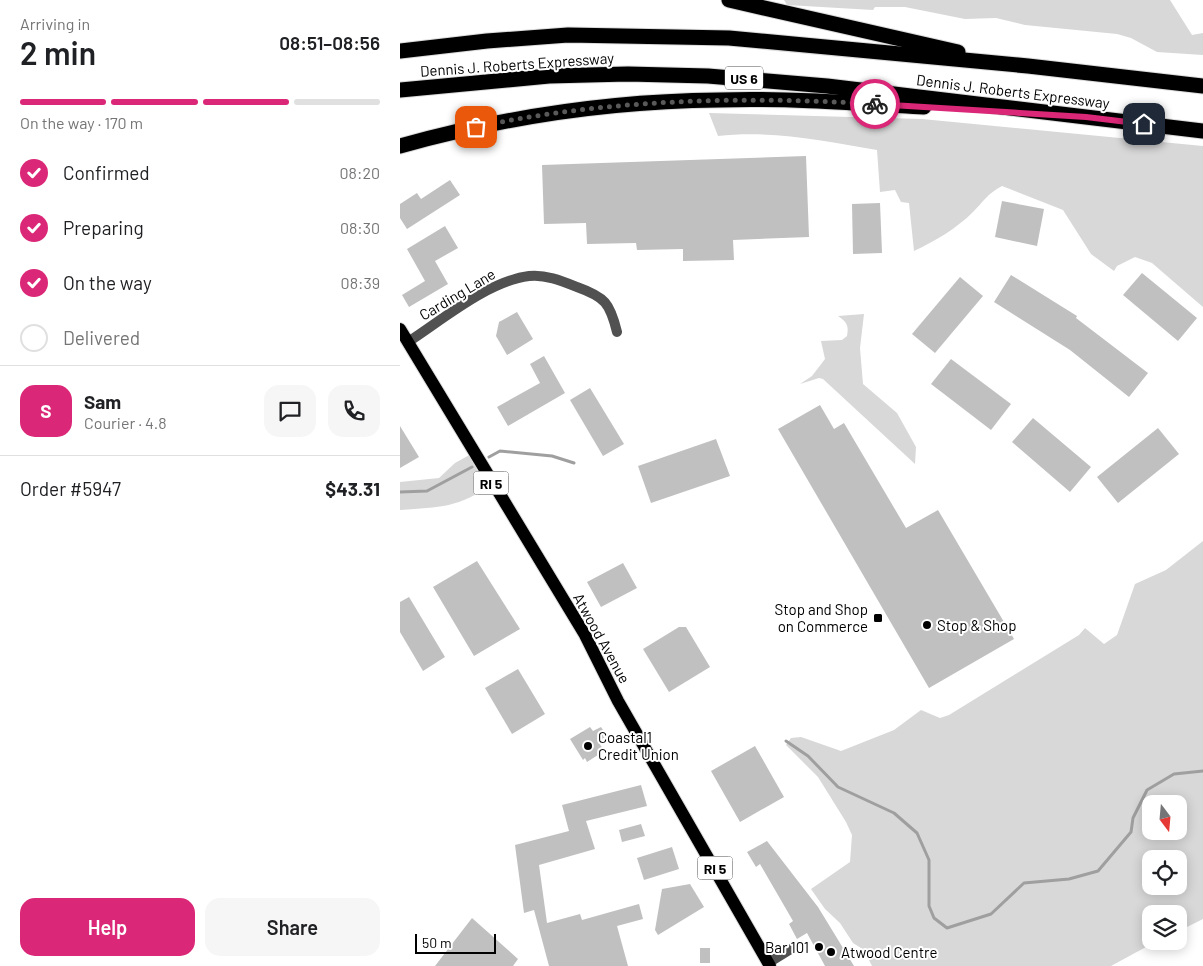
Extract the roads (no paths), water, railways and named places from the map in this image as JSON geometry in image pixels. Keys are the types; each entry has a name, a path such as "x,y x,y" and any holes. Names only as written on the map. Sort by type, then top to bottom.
{"highway":[{"path":"729,0 870,34 1028,66"},
{"name":"Dennis J. Roberts Expressway","path":"400,51 527,38 608,34 689,36 769,41 1028,66 1203,86"},
{"name":"Dennis J. Roberts Expressway","path":"400,90 549,76 628,74 708,76 827,86 1203,131"},
{"path":"400,146 463,130 547,114 681,101 812,101 1086,117"}],"main road":[{"name":"Atwood Avenue","path":"400,329 585,635 618,701 769,964"}],"street":[{"name":"Carding Lane","path":"408,342 498,285 530,276 553,278 595,294 606,301 613,313 617,332"},
{"path":"769,964 794,947"}],"waterway":[{"path":"489,457 500,451 552,456 574,463"},
{"path":"400,492 427,491 472,467"},
{"path":"786,741 808,756 838,787 894,813 917,833 929,860 929,906 934,918 947,928 991,914 1024,883 1069,879 1098,871 1131,832 1133,818 1147,790 1174,774 1203,771"}],"place":[{"name":"Stop and Shop on Commerce","path":"878,618"},
{"name":"Stop & Shop","path":"927,625"},
{"name":"Coastal1 Credit Union","path":"588,746"},
{"name":"Bar 101","path":"819,947"},
{"name":"Atwood Centre","path":"831,952"}]}
